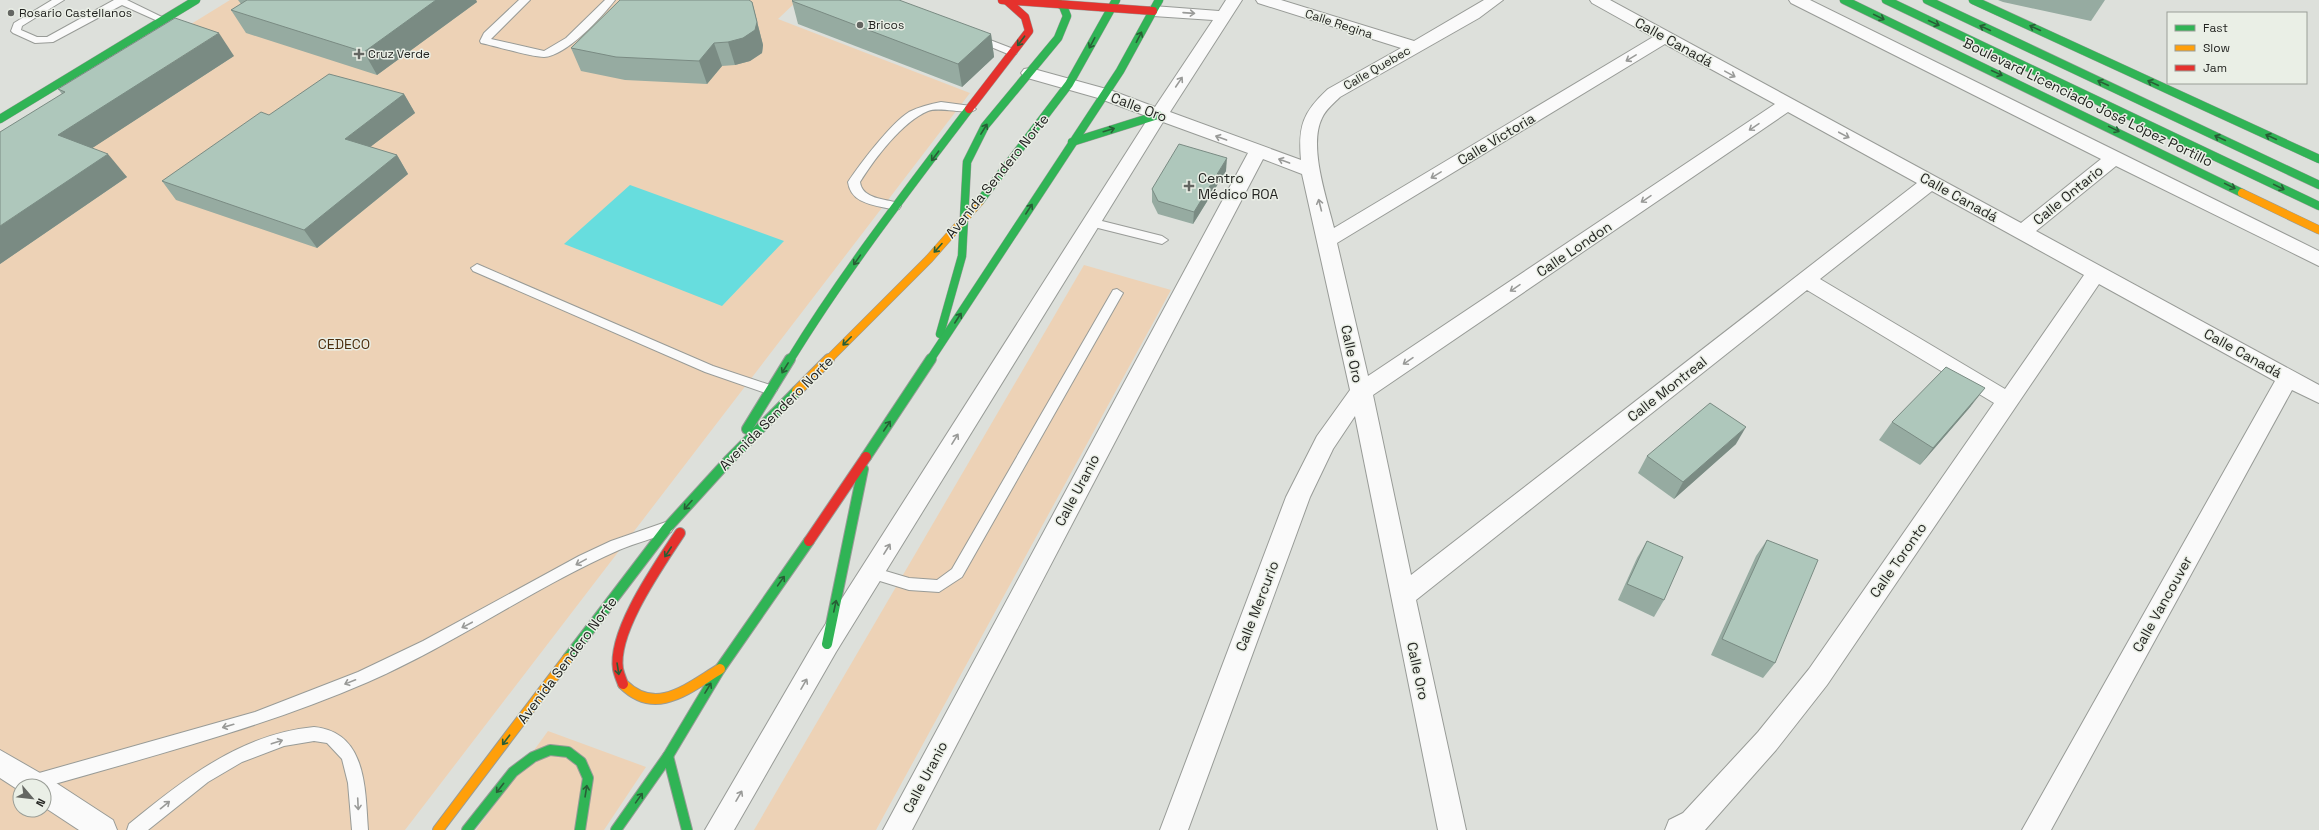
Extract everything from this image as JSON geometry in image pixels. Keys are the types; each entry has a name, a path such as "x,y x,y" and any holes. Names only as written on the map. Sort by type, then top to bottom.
{"main road":[{"path":"0,119 196,0"},
{"path":"1002,0 1063,6 1110,8 1156,5"},
{"path":"720,669 669,697 652,701 638,698 625,689 616,669 618,648 640,601 664,558 728,461 818,314 895,206 954,136 971,109 1028,31 1028,20 1021,11 1006,0"},
{"path":"934,355 962,256 967,162 973,143 985,126 1058,38 1067,16 1063,6 1053,0"},
{"name":"Avenida Sendero Norte","path":"438,830 666,528 728,461 929,259 1007,169 1069,84 1110,8 1116,0"},
{"name":"Boulevard Licenciado José López Portillo","path":"1844,0 2319,230"},
{"name":"Boulevard Licenciado José López Portillo","path":"1886,0 2319,206"},
{"name":"Boulevard Licenciado José López Portillo","path":"1927,0 2319,184"},
{"path":"1973,0 2319,159"},
{"path":"616,830 668,756 720,669 865,459 934,355 1130,55 1156,5"},
{"path":"1072,142 1158,115"},
{"path":"827,644 865,459"},
{"path":"467,830 513,772 533,757 550,750 568,752 581,762 588,778 580,830"},
{"path":"668,756 687,830"}],"street":[{"path":"719,830 827,644 1090,222 1234,0"},
{"name":"Calle Regina","path":"1264,0 1414,47"},
{"name":"Calle Quebec","path":"1311,170 1308,133 1313,115 1319,106 1334,93 1495,0"},
{"name":"Calle Canadá","path":"1598,0 1786,105 1932,182 2319,395"},
{"path":"1797,0 2319,259"},
{"path":"1156,5 1224,16"},
{"name":"Calle Victoria","path":"1328,240 1665,38"},
{"path":"1926,64 1950,50"},
{"name":"Calle Oro","path":"1030,73 1104,94 1311,170 1328,240 1361,392 1452,830"},
{"name":"Calle London","path":"1361,392 1786,105"},
{"name":"Calle Uranio","path":"897,830 1258,151"},
{"name":"Calle Ontario","path":"2023,232 2114,158"},
{"name":"Calle Montreal","path":"1403,596 1932,182"},
{"path":"2247,224 2269,205"},
{"name":"Calle Toronto","path":"1679,830 1693,823 1767,741 1818,677 2096,273"},
{"path":"1806,280 2008,401"},
{"name":"Calle Vancouver","path":"2036,830 2288,377"},
{"name":"Calle Mercurio","path":"1174,830 1298,497 1323,444 1337,422 1361,392"},
{"path":"0,762 24,778"},
{"path":"52,797 103,830"}],"lane":[{"path":"59,0 22,20 17,25 16,31 35,40 49,40 120,1 163,20"},
{"path":"525,0 487,35 485,41 544,54 551,54 561,47 610,0"},
{"path":"969,35 1012,52"},
{"path":"895,206 861,197 855,190 854,182 862,170 902,123 912,115 927,108 942,105 971,109"},
{"path":"1090,222 1162,240"},
{"path":"477,268 709,369 771,390"},
{"path":"872,573 908,584 939,586 957,573 1117,293"},
{"path":"52,782 254,719 363,677 428,646 590,557 616,545 666,528"},
{"path":"135,830 213,769 244,753 302,734 327,735 339,743 348,754 358,796 360,830"}],"green space":[{"name":"CEDECO","path":"230,0 798,0 778,19 970,93 405,830 0,830 0,142"},
{"path":"1084,265 1171,290 876,830 754,830"},
{"path":"548,731 646,767 604,830 476,830"}],"water":[{"path":"630,185 784,241 722,306 564,244"}],"building":[{"path":"247,0 436,0 364,52 231,10"},
{"path":"620,0 749,0 752,2 757,22 755,30 743,38 728,42 714,43 699,61 616,57 571,48"},
{"path":"899,0 991,34 958,64 792,1"},
{"path":"175,18 219,33 58,135 108,154 0,226 0,132 65,92 58,89"},
{"path":"329,74 404,94 345,139 397,155 304,230 162,181 261,112 269,115"},
{"name":"Centro Médico ROA","path":"1179,144 1227,158 1194,212 1158,201 1152,189"},
{"path":"1946,367 1985,388 1933,448 1892,422"},
{"path":"1710,403 1746,427 1683,482 1647,456"},
{"path":"1767,540 1818,560 1775,663 1722,639"},
{"path":"1647,541 1683,557 1664,600 1627,584"}],"traffic: fast":[{"path":"0,119 196,0"},
{"path":"940,334 962,256 967,162 985,126 1058,38 1067,16 1063,6 1053,0"},
{"path":"980,201 1069,84 1116,0"},
{"path":"866,457 1120,71 1159,0"},
{"path":"1844,0 2242,193"},
{"path":"1886,0 2319,206"},
{"path":"1927,0 2319,185"},
{"path":"1973,0 2319,159"},
{"path":"747,429 818,314 895,206 969,109"},
{"path":"1072,142 1158,115"},
{"path":"568,658 667,528 728,461 797,391"},
{"path":"827,644 863,469"},
{"path":"616,830 668,756 720,669 809,541"},
{"path":"467,830 513,772 533,757 550,750 568,752 581,762 588,778 580,830"},
{"path":"668,756 687,830"}],"traffic: slow":[{"path":"2242,193 2319,230"},
{"path":"797,391 929,259 980,201"},
{"path":"438,830 568,658"},
{"path":"623,684 633,695 645,699 658,699 671,696 684,690 720,669"}],"traffic: jam":[{"path":"1002,0 1153,11"},
{"path":"969,109 1029,31 1025,17 1006,0"},
{"path":"809,541 866,457"},
{"path":"623,684 618,669 619,650 625,629 635,607 659,565 680,533"}],"place":[{"name":"Rosario Castellanos","path":"11,13"},
{"name":"Bricos","path":"860,25"},
{"name":"Cruz Verde","path":"359,54"},
{"name":"Centro Médico ROA","path":"1189,186"}]}
